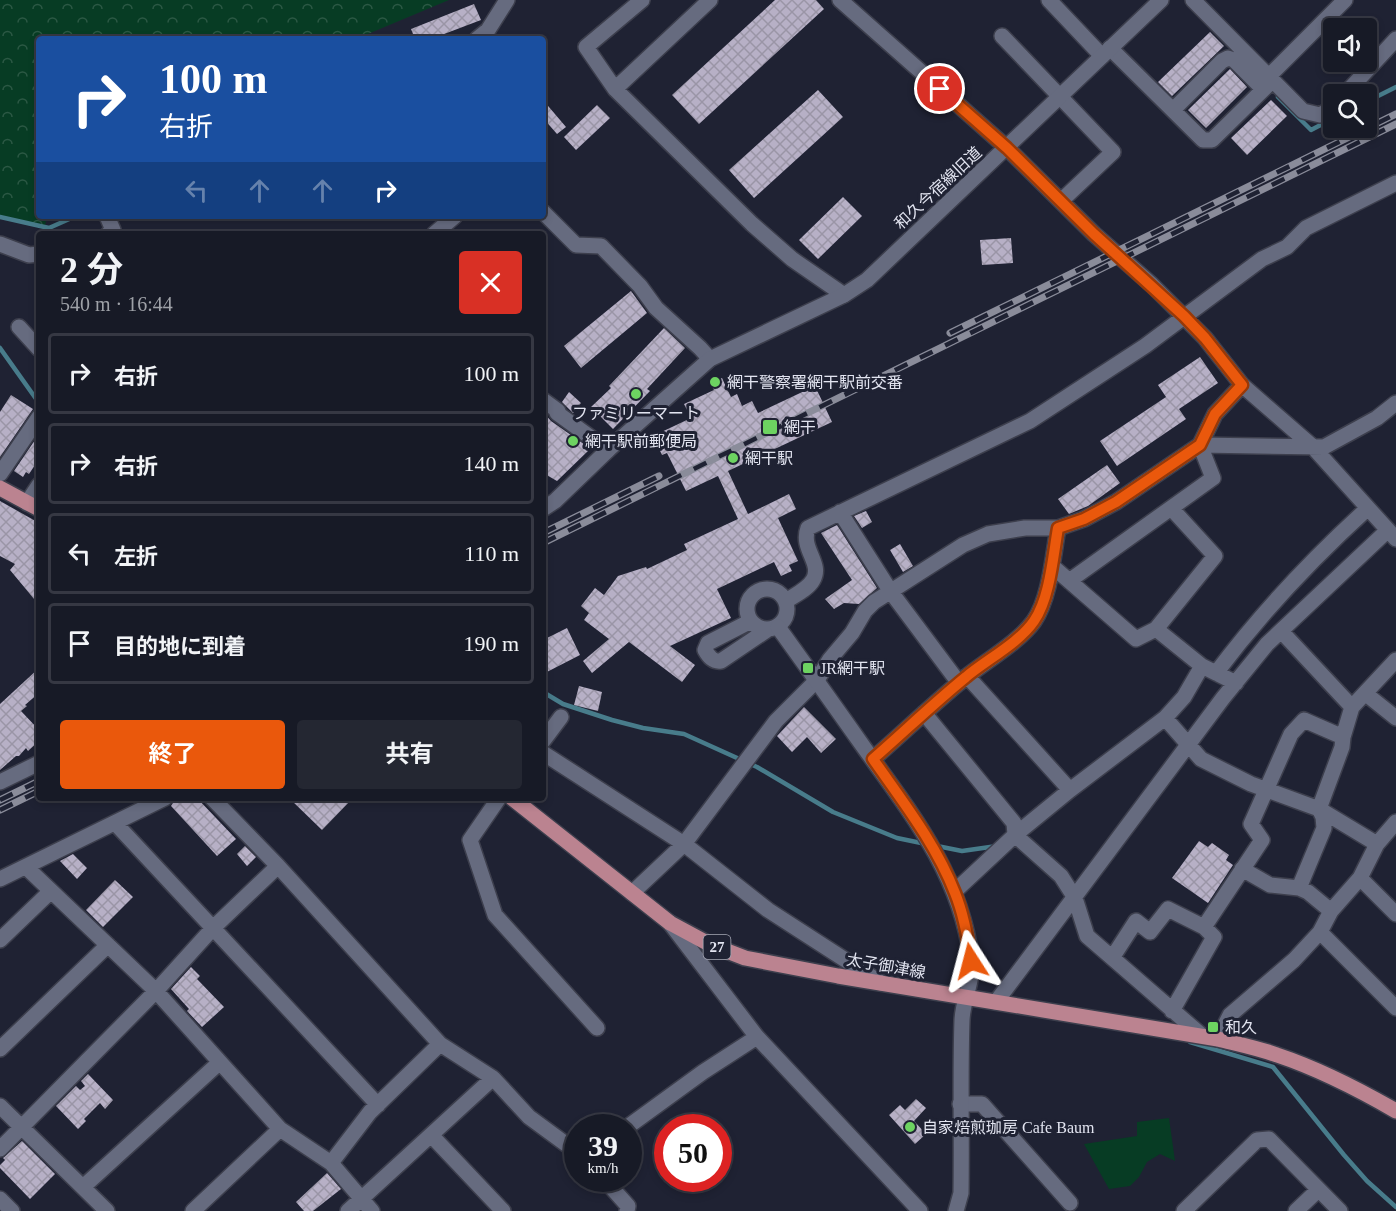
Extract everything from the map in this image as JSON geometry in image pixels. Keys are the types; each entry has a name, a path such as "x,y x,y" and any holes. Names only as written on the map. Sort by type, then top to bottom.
{"main road":[{"path":"0,488 33,506"},
{"name":"太子御津線","path":"516,801 670,923 709,944 745,958 881,983 1200,1034 1278,1055 1335,1078 1396,1111"}],"street":[{"path":"481,36 488,30 507,0"},
{"path":"642,0 586,47 615,89 752,224 792,259 844,295"},
{"path":"615,89 710,0"},
{"path":"840,0 1007,148 1184,316 1205,338 1242,385 1312,446 1392,534 1267,644 996,1002"},
{"path":"1049,0 1173,110 1203,141 1212,140 1345,0"},
{"name":"和久今宿線旧道","path":"547,502 711,359 844,295 867,280 1161,0"},
{"path":"1193,0 1268,82"},
{"path":"1002,36 1113,152 1061,201"},
{"path":"1354,84 1396,39"},
{"path":"1173,110 1222,61 1228,58 1268,82 1303,111 1320,115 1323,113"},
{"path":"786,601 808,586 815,578 816,567 805,536 808,528 1030,421 1127,358 1263,259 1287,247 1306,228 1396,183"},
{"path":"546,215 576,245 601,246 640,286 656,308 711,359"},
{"path":"438,231 452,219"},
{"path":"0,244 29,255 36,254"},
{"path":"19,327 36,346"},
{"path":"632,893 684,844 776,721 816,680 830,658 852,633 865,611 874,602 963,545 988,534 1025,528 1058,528 1084,519 1116,502 1200,445 1215,414 1242,385"},
{"path":"546,402 558,411 556,413 608,450"},
{"path":"1200,445 1324,447 1377,418 1396,403"},
{"path":"0,474 36,421"},
{"path":"1069,581 1213,478 1200,445"},
{"path":"1052,566 1136,639 1156,628 1215,556 1171,508"},
{"path":"1216,673 1242,638 1274,602 1331,541 1368,508"},
{"path":"840,512 891,592 963,680 1070,790"},
{"path":"873,759 1033,622 1040,609 1052,566 1058,528"},
{"path":"751,621 708,643 705,650 710,658 716,662 721,661 773,628 786,618 788,612 786,601 776,591 757,592 748,602 748,615 751,621 755,626 773,628 816,680 914,818 955,891 966,927 972,978 962,1016 961,1193 956,1211"},
{"path":"1156,628 1202,666 1236,683"},
{"path":"1281,631 1352,707"},
{"path":"1299,888 1324,828 1319,809 1342,747 1352,707 1396,660"},
{"path":"955,891 1009,841 1070,790 1165,718 1184,697 1202,666"},
{"path":"1366,694 1396,718"},
{"path":"924,713 1014,823 1009,841"},
{"path":"546,737 561,717"},
{"path":"1165,718 1201,759 1251,784 1319,809 1377,844"},
{"path":"1204,927 1262,840 1251,824 1291,734 1304,720 1343,737"},
{"path":"546,755 684,844 768,910 881,983"},
{"path":"0,782 36,764"},
{"path":"0,879 159,801"},
{"path":"215,801 278,866 440,1044 493,1078 529,1117 564,1143"},
{"path":"497,801 471,840 495,915 597,1028"},
{"path":"1218,1039 1230,1015 1294,960 1320,932 1331,911 1360,878 1377,844 1396,822"},
{"path":"115,823 378,1105"},
{"path":"1009,841 1061,876 1070,904 1088,936 1200,1034"},
{"path":"0,1149 156,992 213,928 278,866"},
{"path":"26,867 156,992 280,1129 331,1163 372,1211"},
{"path":"1242,869 1270,885 1299,888 1308,892 1331,911"},
{"path":"1360,878 1396,914"},
{"path":"0,940 51,891"},
{"path":"1112,958 1136,921 1150,932 1168,909 1204,927 1214,937 1172,1011"},
{"path":"670,923 757,1037 920,1211"},
{"path":"1320,932 1396,1008"},
{"path":"0,1049 108,945"},
{"path":"642,1116 703,1072 757,1037"},
{"path":"331,1163 378,1105 440,1044"},
{"path":"83,1187 220,1062"},
{"path":"348,1211 493,1078"},
{"path":"960,1104 982,1104 1070,1208"},
{"path":"0,1106 107,1211"},
{"path":"193,1211 280,1129"},
{"path":"431,1135 503,1211"},
{"path":"1185,1211 1257,1140 1269,1139 1340,1211"},
{"path":"1296,1211 1318,1190"},
{"path":"616,1192 628,1206 627,1211"},
{"path":"0,1199 12,1211"}],"green space":[{"path":"0,0 449,0 363,36 36,36 36,219 46,219 45,226 0,219"},
{"path":"1169,1118 1175,1161 1160,1154 1147,1162 1139,1177 1130,1186 1109,1189 1084,1144 1137,1136 1137,1122"}],"building":[{"path":"775,0 816,0 824,9 699,124 672,95"},
{"path":"474,4 481,20 439,36 414,36 411,29"},
{"path":"1210,32 1224,46 1172,96 1158,82"},
{"path":"1230,69 1247,87 1206,128 1188,110"},
{"path":"818,90 843,117 754,198 729,170"},
{"path":"1271,100 1287,116 1247,155 1231,138"},
{"path":"546,104 566,127 557,134 546,121"},
{"path":"597,105 610,118 576,150 564,137"},
{"path":"843,197 862,216 818,259 799,240"},
{"path":"1011,238 1013,263 982,265 980,240"},
{"path":"631,291 647,313 581,368 564,346"},
{"path":"664,328 685,348 647,389 650,391 613,429 591,407"},
{"path":"1200,357 1218,383 1179,409 1186,419 1117,466 1100,441 1166,397 1158,385"},
{"path":"722,378 731,397 737,394 742,406 752,401 758,413 815,386 832,422 728,471 748,514 789,494 796,509 778,518 798,561 789,565 792,571 781,576 774,562 717,589 731,618 670,646 695,665 682,682 629,642 592,673 583,661 609,639 584,620 589,613 581,606 595,588 604,595 618,576 646,567 647,569 687,550 684,544 738,519 718,476 686,491 667,453 662,455 653,436 691,418 684,404 714,390 710,384"},
{"path":"569,392 581,403 573,413 562,402"},
{"path":"11,395 33,409 0,457 0,412"},
{"path":"546,415 589,450 557,481 546,475"},
{"path":"36,438 36,464 29,474 26,472 23,477 14,471"},
{"path":"1107,465 1120,483 1088,506 1069,514 1058,499"},
{"path":"0,501 36,521 36,601 10,570 15,564 0,556"},
{"path":"866,511 872,522 862,528 854,516"},
{"path":"837,525 877,588 859,604 844,603 834,609 825,599 852,580 821,533"},
{"path":"900,544 913,566 903,572 890,550"},
{"path":"567,628 580,655 546,672 546,638"},
{"path":"36,671 36,696 21,711 36,727 36,744 28,751 26,748 0,770 0,704"},
{"path":"579,686 602,692 598,711 574,705"},
{"path":"804,707 836,739 821,753 807,737 792,752 777,736"},
{"path":"174,801 200,801 236,839 217,856 171,806"},
{"path":"292,801 350,801 322,830"},
{"path":"1199,841 1208,847 1212,843 1229,855 1226,860 1233,865 1208,903 1172,878"},
{"path":"245,846 256,857 247,866 237,854"},
{"path":"73,854 87,868 77,879 60,861"},
{"path":"115,880 133,897 103,927 86,910"},
{"path":"191,967 200,976 197,979 224,1007 202,1027 171,989"},
{"path":"88,1074 113,1100 105,1109 100,1103 84,1119 86,1121 78,1129 56,1106 76,1086 80,1090 85,1086 81,1081"},
{"name":"自家焙煎珈房 Cafe Baum","path":"916,1099 926,1108 914,1121 926,1134 915,1144 889,1115 900,1105 905,1110"},
{"path":"22,1141 55,1174 30,1199 0,1168 5,1160 3,1158"},
{"path":"327,1173 341,1189 313,1211 304,1211 296,1202"}],"waterway":[{"path":"1377,96 1396,87"},
{"path":"1278,97 1311,130 1323,124"},
{"path":"0,217 49,228 69,219"},
{"path":"0,348 36,399"},
{"path":"546,694 563,704 612,720 643,728 684,734 757,767 833,812 897,838 926,844"},
{"path":"937,846 962,851 997,846"},
{"path":"1187,1037 1190,1042 1273,1067 1344,1155 1367,1181 1396,1207"}],"railway":[{"path":"950,333 1396,114"},
{"path":"546,542 1396,124"},
{"path":"546,532 659,476"},
{"path":"0,800 36,782"},
{"path":"0,810 36,792"}],"place":[{"name":"網干警察署網干駅前交番","path":"715,382"},
{"name":"ファミリーマート","path":"636,394"},
{"name":"網干","path":"770,427"},
{"name":"網干駅前郵便局","path":"573,441"},
{"name":"網干駅","path":"733,458"},
{"name":"JR網干駅","path":"808,668"},
{"name":"和久","path":"1213,1027"},
{"name":"自家焙煎珈房 Cafe Baum","path":"910,1127"}],"route":[{"path":"940,89 1007,148 1094,234 1184,316 1205,338 1242,385 1215,414 1200,445 1116,502 1084,519 1058,528 1052,566 1040,609 1033,622 967,676 873,759 914,818 955,891 966,927 971,961"}]}
